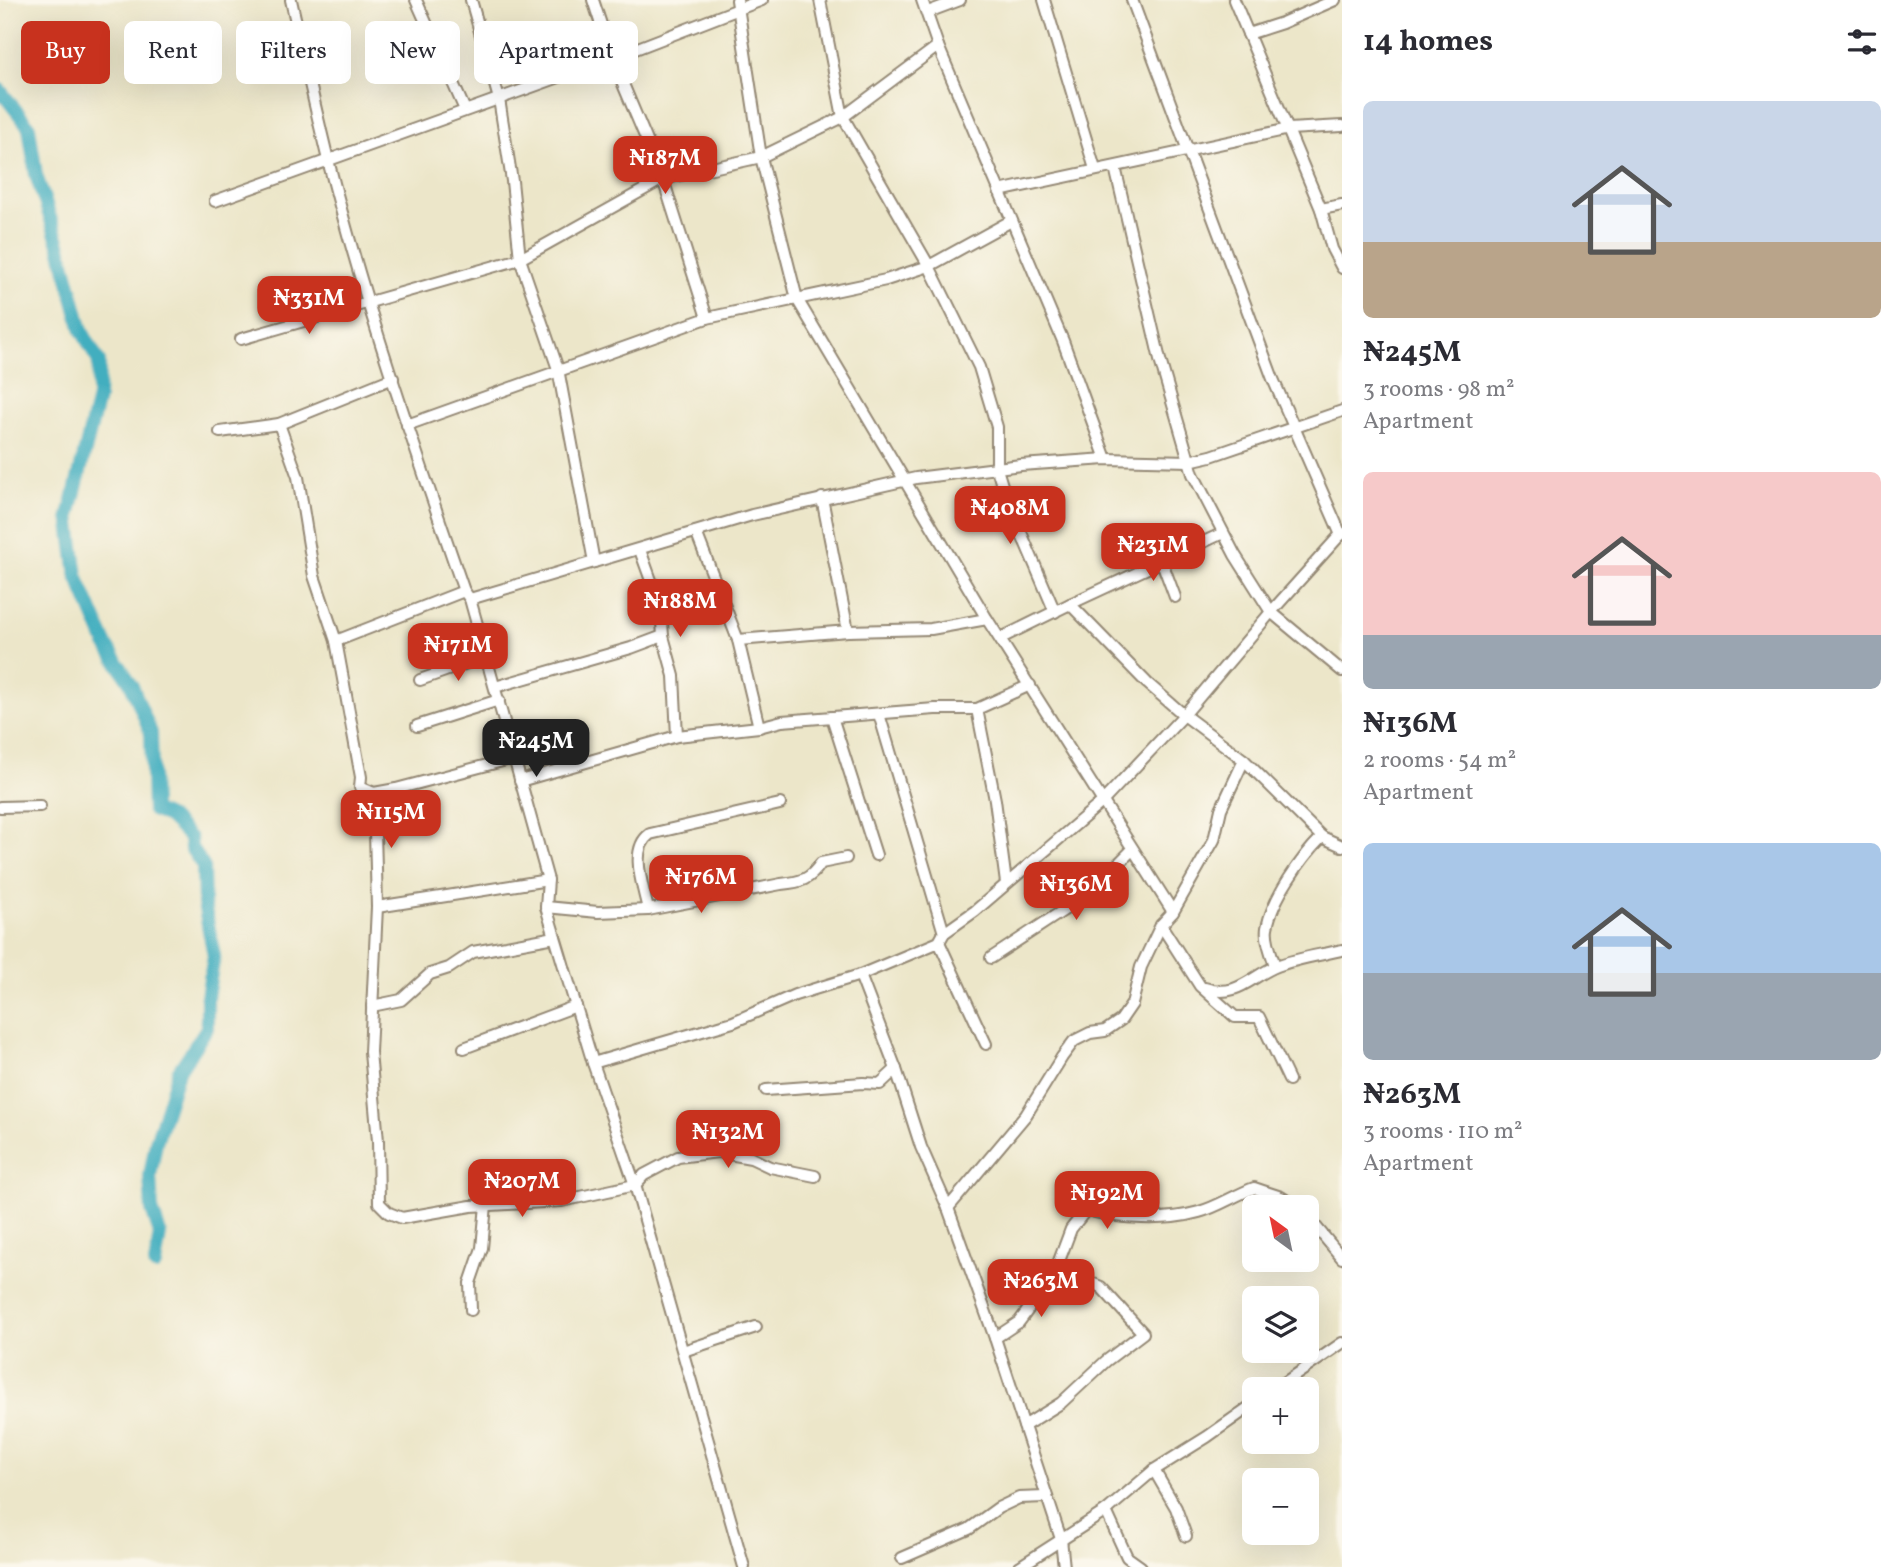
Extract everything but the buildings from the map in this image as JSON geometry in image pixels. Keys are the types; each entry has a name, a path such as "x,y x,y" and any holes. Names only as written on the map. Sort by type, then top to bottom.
{"street":[{"path":"291,0 328,161 368,302 407,425 487,656 548,880 546,907 593,1063 635,1185 744,1567"},
{"path":"416,0 465,110"},
{"path":"471,0 499,99 512,181 520,259 558,369 594,562"},
{"path":"593,0 600,21"},
{"path":"638,47 738,5 762,0"},
{"path":"820,0 843,117 929,266 979,367 997,427 997,469 1005,495 1055,612"},
{"path":"922,0 938,46 1063,341 1106,458"},
{"path":"928,12 960,0"},
{"path":"1044,0 1095,169"},
{"path":"593,1063 733,1023 795,995 860,975 941,938 1102,802 1184,715 1341,534 1273,379 1132,0"},
{"path":"1234,0 1289,129 1321,209 1332,249 1342,268"},
{"path":"1248,34 1282,23 1335,0"},
{"path":"738,5 761,157 797,299 987,619 1173,912"},
{"path":"241,339 520,259 663,180 761,157 843,117 938,46"},
{"path":"215,201 540,84"},
{"path":"623,84 663,180 707,318"},
{"path":"999,191 1289,129 1342,126"},
{"path":"1115,167 1160,360 1193,474 1223,533 1271,612 1342,671"},
{"path":"1321,209 1342,205"},
{"path":"407,425 707,318 886,280 929,266 1011,221"},
{"path":"220,432 279,424 393,378"},
{"path":"336,641 467,595 640,550 752,515 822,498 903,480 1021,465 1106,458 1189,461 1294,429 1342,411"},
{"path":"279,424 298,477 314,576 336,641 361,777 360,787 374,793 514,758"},
{"path":"822,498 848,631"},
{"path":"696,532 738,640 759,727"},
{"path":"1001,638 1223,533"},
{"path":"640,550 661,608 663,636 674,676 677,736"},
{"path":"1162,562 1175,597"},
{"path":"1070,604 1147,683 1244,760 1322,837 1342,846"},
{"path":"738,640 848,631 931,629 987,619"},
{"path":"495,687 631,648 663,636"},
{"path":"420,680 487,656"},
{"path":"520,781 677,736 759,727 782,721 978,709 1030,685"},
{"path":"417,726 499,700"},
{"path":"978,709 995,800 1006,883"},
{"path":"879,714 941,938 986,1044"},
{"path":"832,717 876,855"},
{"path":"948,1208 1026,1115 1074,1041 1090,1033 1105,1031 1121,1020 1132,1004 1141,967 1161,925 1173,912 1214,840 1221,809 1244,760"},
{"path":"374,793 377,907 370,1052 379,1141 379,1203 388,1213 402,1218 486,1205 562,1201 635,1185 644,1175 678,1157 718,1152 751,1158 771,1167 815,1176"},
{"path":"648,910 639,866 643,839 650,834 780,804"},
{"path":"0,807 40,806"},
{"path":"1275,966 1266,930 1290,878 1322,837"},
{"path":"991,958 1087,895 1132,850"},
{"path":"546,907 598,912 648,910 802,882 814,874 821,863 845,858"},
{"path":"377,907 548,880"},
{"path":"1161,925 1200,986 1235,1017 1259,1017 1289,1080"},
{"path":"372,1006 401,1000 430,974 449,968 473,952 555,937"},
{"path":"1200,986 1219,993 1248,984 1275,966 1342,950"},
{"path":"860,975 896,1069 921,1147 948,1208 995,1338 1060,1539 1064,1567"},
{"path":"464,1048 576,1006"},
{"path":"766,1090 880,1084 896,1069"},
{"path":"995,1338 1018,1322 1056,1269 1071,1229 1086,1210 1110,1216 1173,1217 1200,1212 1254,1188 1275,1195"},
{"path":"471,1310 470,1283 482,1248 486,1205"},
{"path":"1320,1232 1342,1258"},
{"path":"1024,1426 1062,1403 1106,1361 1143,1333 1101,1287 1056,1269"},
{"path":"683,1351 756,1327"},
{"path":"1293,1377 1342,1343"},
{"path":"1019,1567 1106,1511 1154,1470 1242,1412"},
{"path":"1154,1470 1176,1508 1186,1536"},
{"path":"902,1558 969,1529 998,1508 1019,1499 1045,1497"},
{"path":"1106,1511 1127,1557 1141,1567"}],"waterway":[{"path":"0,90 29,127 36,175 60,247 82,331 99,362 98,398 69,516 77,576 106,644 131,684 151,733 153,810 170,818 190,838 191,848 203,866 204,904 214,956 207,997 207,1028 178,1072 156,1142 150,1176 152,1210 160,1234 155,1265"}]}
